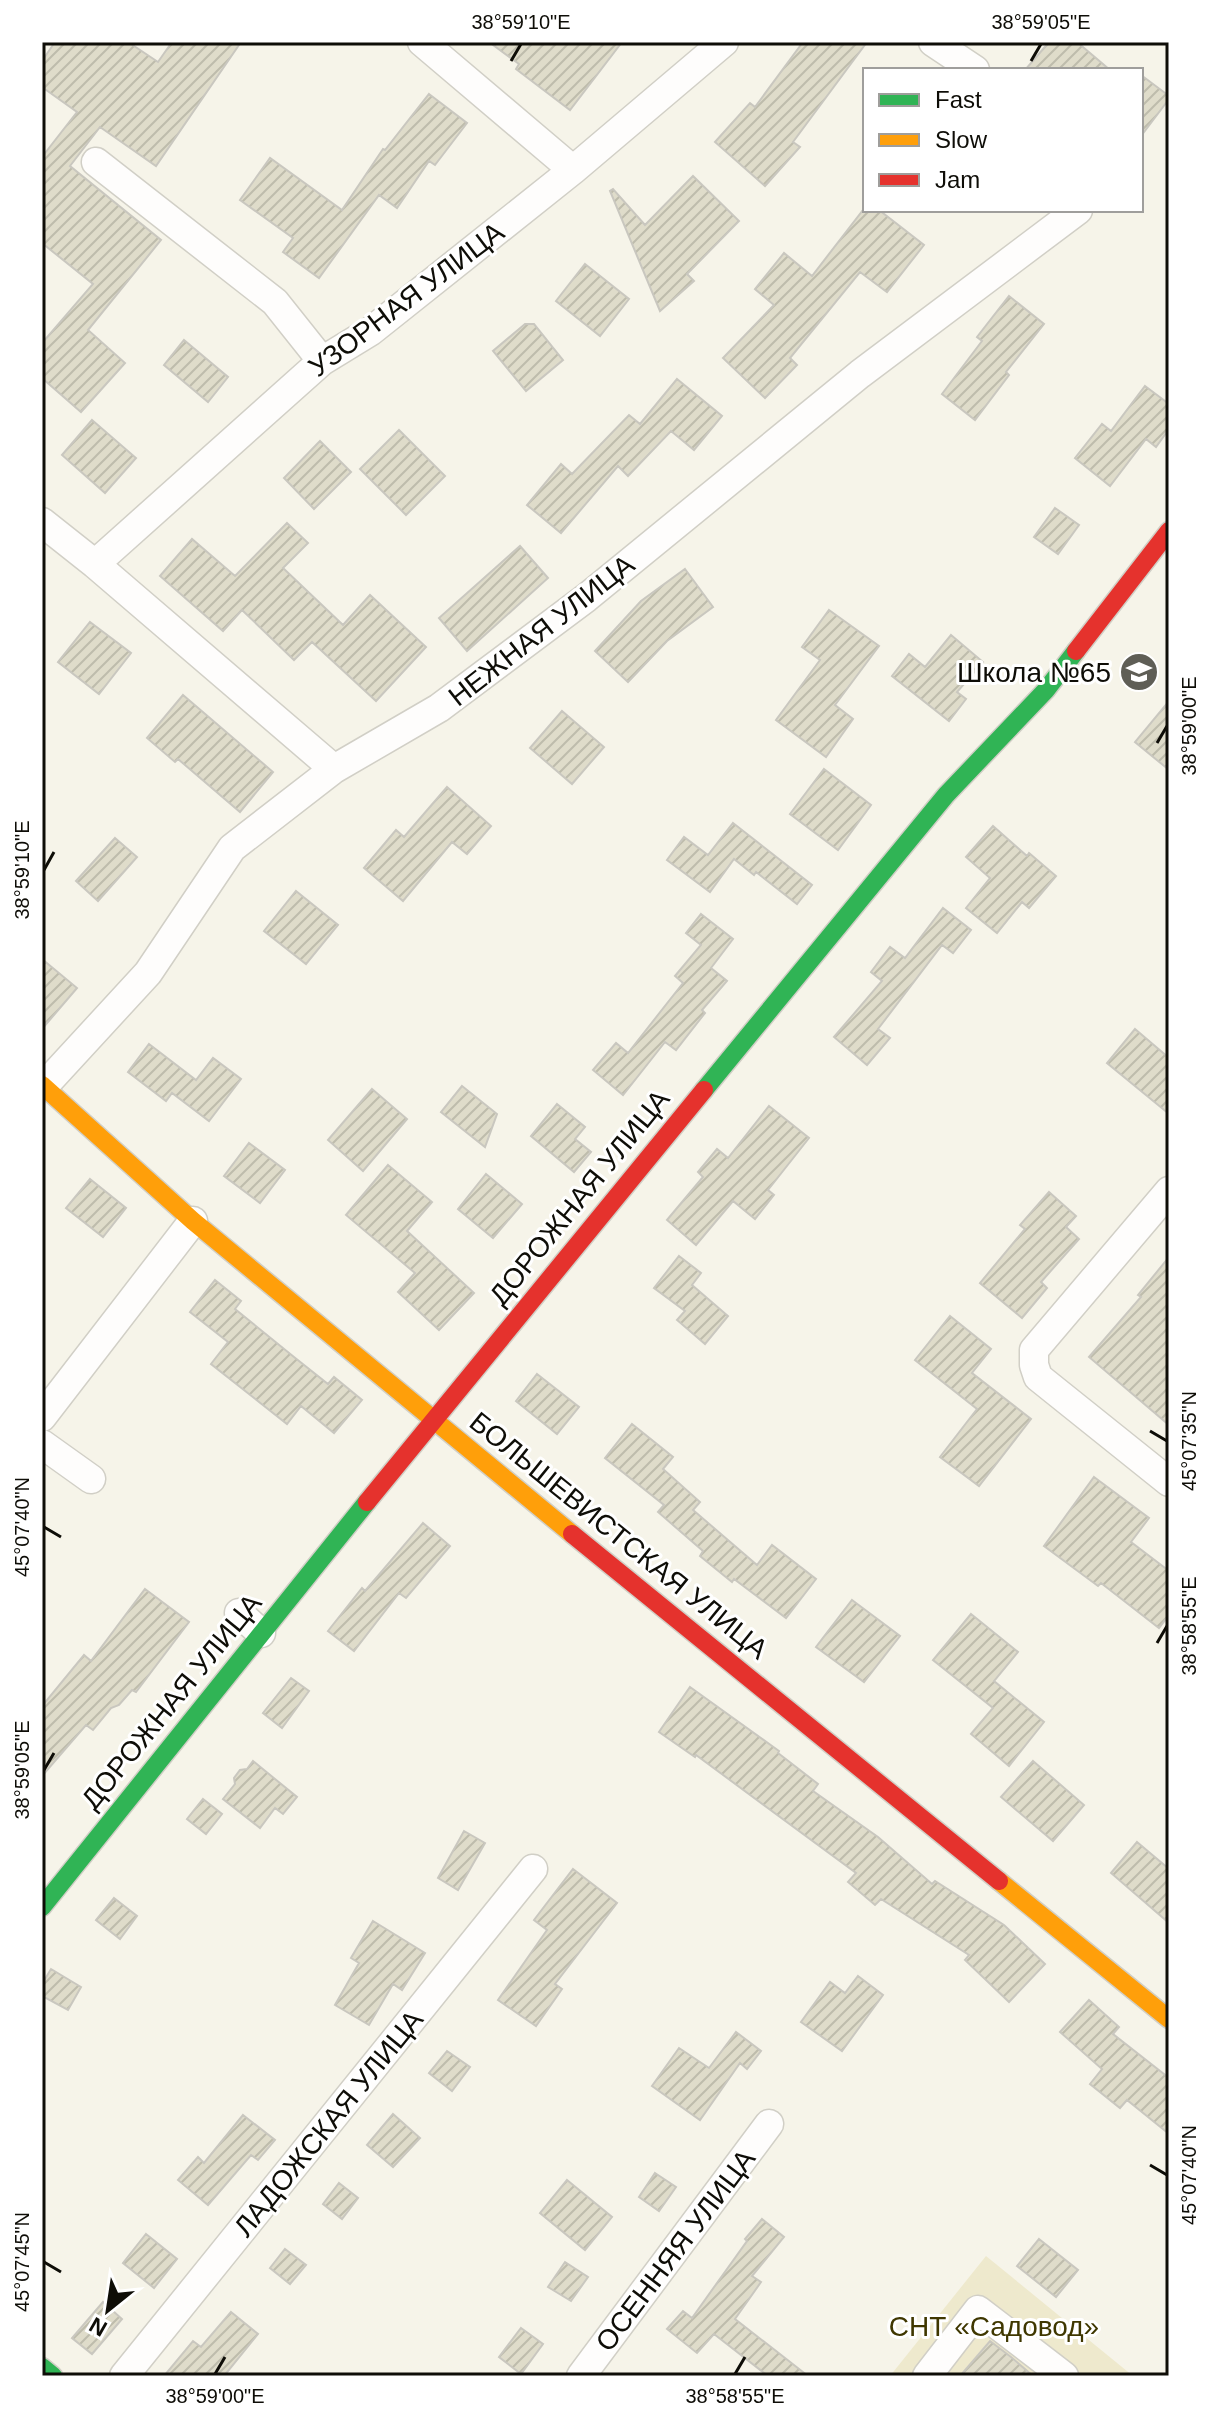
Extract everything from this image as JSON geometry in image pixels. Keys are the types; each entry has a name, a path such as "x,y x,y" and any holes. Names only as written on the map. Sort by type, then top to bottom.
{"street":[{"path":"422,42 573,170"},
{"name":"УЗОРНАЯ УЛИЦА","path":"95,564 322,361 371,331 573,170 724,42"},
{"path":"933,42 972,68"},
{"path":"96,162 275,302 322,361"},
{"name":"НЕЖНАЯ УЛИЦА","path":"43,1086 148,973 232,848 334,769 439,708 500,663 586,598 860,374 1075,212"},
{"path":"42,522 334,769"},
{"name":"ДОРОЖНАЯ УЛИЦА","path":"42,1907 433,1420 946,795 1046,690 1169,531"},
{"name":"БОЛЬШЕВИСТСКАЯ УЛИЦА","path":"43,1086 193,1221 433,1420 1169,2019"},
{"path":"1169,1191 1034,1350 1034,1365 1038,1377 1169,1482"},
{"path":"42,1417 193,1221"},
{"path":"42,1444 91,1479"},
{"path":"239,1613 261,1633"},
{"name":"ЛАДОЖСКАЯ УЛИЦА","path":"124,2376 533,1869"},
{"name":"ОСЕННЯЯ УЛИЦА","path":"581,2376 769,2124"},
{"path":"927,2376 978,2310 1064,2376"},
{"path":"42,2367 53,2376"}],"green space":[{"name":"СНТ «Садовод»","path":"986,2256 1133,2376 890,2376"}],"building":[{"path":"55,42 128,42 158,62 172,42 241,42 156,166 100,127 70,166 161,240 88,330 125,363 81,412 42,378 42,343 93,284 42,243 42,157 77,112 42,87 42,61"},
{"path":"489,42 622,42 570,110 516,69 519,64"},
{"path":"803,42 867,42 793,142 800,147 765,186 715,142 750,103 755,107"},
{"path":"1049,42 1077,42 1108,68 1027,68"},
{"path":"1143,76 1169,99 1143,133"},
{"path":"429,94 467,123 435,165 429,161 397,208 379,195 319,278 283,252 293,238 240,200 270,158 342,210 383,149"},
{"path":"693,176 739,221 687,274 694,281 660,311 610,191 613,189 645,225"},
{"path":"863,210 882,212 924,245 887,292 860,272 790,358 797,365 765,398 723,358 774,305 755,289 784,253 812,276"},
{"path":"585,264 629,299 600,336 556,301"},
{"path":"1009,296 1044,324 1006,372 1009,375 975,420 942,394 982,341 977,337"},
{"path":"525,324 534,324 563,360 526,391 493,351"},
{"path":"184,340 228,377 208,402 164,365"},
{"path":"677,379 722,416 694,450 671,431 628,476 618,466 561,533 527,505 561,464 572,474 629,415 640,424"},
{"path":"1145,386 1169,404 1169,429 1156,447 1146,439 1110,486 1075,458 1102,424 1111,431"},
{"path":"92,420 136,458 105,493 62,455"},
{"path":"399,430 445,476 406,515 360,469"},
{"path":"320,441 351,472 314,509 284,478"},
{"path":"1055,508 1079,525 1058,554 1034,537"},
{"path":"287,523 308,543 283,568 343,625 370,595 426,647 376,701 312,642 294,660 242,610 223,631 160,576 192,539 235,576"},
{"path":"520,546 548,578 467,651 439,618"},
{"path":"685,569 713,607 667,641 628,682 595,651 641,601"},
{"path":"829,610 879,646 835,705 853,719 826,757 776,720 820,660 802,647"},
{"path":"90,622 131,653 99,694 58,662"},
{"path":"951,635 983,662 957,692 966,699 949,721 892,676 909,654 925,667"},
{"path":"183,695 273,772 240,812 178,759 175,762 147,738"},
{"path":"1169,701 1169,770 1135,742"},
{"path":"562,711 604,747 572,784 530,748"},
{"path":"824,769 871,805 838,850 790,814"},
{"path":"447,787 491,826 467,854 452,842 403,901 364,868 396,830 404,837"},
{"path":"733,823 812,885 797,904 734,859 710,892 667,860 684,837 708,855"},
{"path":"993,826 1056,876 1029,908 1022,902 997,933 966,908 990,878 966,857"},
{"path":"115,838 137,857 98,901 76,881"},
{"path":"296,891 338,925 306,964 264,931"},
{"path":"943,908 971,930 953,953 942,945 878,1029 890,1038 867,1065 834,1037 882,981 871,972 890,947 905,958"},
{"path":"701,914 733,939 711,968 727,981 702,1010 705,1013 676,1050 665,1042 623,1095 593,1070 616,1043 628,1053 683,983 675,976 701,945 686,933"},
{"path":"42,959 77,988 42,1029"},
{"path":"1135,1029 1169,1058 1169,1114 1107,1063"},
{"path":"149,1044 196,1080 213,1058 241,1079 209,1121 172,1093 166,1101 128,1072"},
{"path":"462,1086 497,1114 485,1147 441,1112"},
{"path":"372,1089 407,1119 363,1171 328,1140"},
{"path":"557,1104 585,1127 575,1139 591,1152 574,1172 531,1136"},
{"path":"769,1106 809,1138 768,1190 774,1195 755,1219 733,1201 696,1245 667,1220 703,1177 698,1172 717,1149 728,1158"},
{"path":"249,1143 285,1170 260,1203 224,1176"},
{"path":"388,1165 432,1202 407,1231 474,1293 439,1330 398,1292 415,1273 346,1215"},
{"path":"486,1174 522,1204 493,1238 458,1209"},
{"path":"90,1179 126,1208 103,1237 66,1208"},
{"path":"1049,1192 1076,1216 1066,1227 1079,1239 1041,1282 1047,1288 1022,1318 980,1283 1025,1229 1020,1225"},
{"path":"679,1256 701,1273 692,1285 728,1316 705,1344 677,1320 685,1311 654,1288"},
{"path":"1169,1257 1169,1425 1089,1357 1141,1297 1138,1295"},
{"path":"215,1280 241,1301 235,1309 328,1384 334,1377 362,1400 334,1433 301,1406 287,1424 211,1364 228,1342 190,1312"},
{"path":"950,1316 991,1349 972,1373 1031,1419 979,1486 940,1457 977,1409 915,1360"},
{"path":"537,1374 579,1407 557,1434 516,1401"},
{"path":"632,1424 673,1457 663,1469 700,1502 693,1510 757,1565 772,1545 816,1579 786,1618 700,1556 703,1551 658,1512 664,1505 605,1458"},
{"path":"1094,1477 1149,1518 1131,1542 1169,1571 1169,1615 1159,1628 1101,1583 1098,1586 1044,1546"},
{"path":"423,1523 450,1546 406,1598 399,1593 354,1651 328,1631 362,1588 365,1591"},
{"path":"145,1589 189,1622 136,1692 132,1690 119,1705 111,1708 93,1730 86,1725 42,1776 42,1706 84,1655 91,1661"},
{"path":"852,1600 900,1636 864,1682 816,1647"},
{"path":"971,1614 1018,1652 994,1681 1044,1722 1009,1766 971,1734 993,1708 933,1660"},
{"path":"291,1678 309,1691 282,1728 263,1713"},
{"path":"690,1687 779,1751 818,1784 813,1791 878,1837 932,1884 935,1881 1004,1925 1045,1964 1009,2002 965,1960 969,1955 881,1899 875,1905 848,1882 856,1873 696,1755 659,1732"},
{"path":"253,1761 297,1797 283,1814 275,1808 260,1828 223,1799 235,1784 234,1778 240,1770 247,1769"},
{"path":"1033,1761 1084,1805 1053,1841 1001,1797"},
{"path":"203,1799 222,1814 206,1834 187,1819"},
{"path":"464,1831 485,1843 458,1890 438,1878"},
{"path":"1137,1842 1169,1869 1169,1923 1111,1873"},
{"path":"573,1869 617,1903 555,1984 562,1989 536,2026 498,2000 547,1930 534,1920"},
{"path":"114,1898 137,1916 120,1939 96,1920"},
{"path":"373,1921 425,1953 402,1990 393,1984 369,2025 335,2005 359,1963 351,1958"},
{"path":"51,1969 81,1987 68,2010 42,1996 42,1984"},
{"path":"858,1976 883,1995 842,2051 801,2022 830,1982 845,1993"},
{"path":"1089,2000 1119,2027 1113,2034 1169,2078 1169,2134 1127,2100 1120,2108 1090,2084 1102,2069 1060,2032"},
{"path":"736,2032 761,2051 747,2069 740,2063 700,2120 652,2086 679,2048 709,2068"},
{"path":"447,2051 470,2067 452,2091 429,2073"},
{"path":"393,2114 420,2138 393,2167 367,2145"},
{"path":"243,2115 275,2140 258,2160 251,2155 208,2205 178,2180 198,2157 204,2163"},
{"path":"655,2173 676,2187 659,2211 639,2197"},
{"path":"567,2180 612,2217 585,2250 540,2213"},
{"path":"339,2183 358,2198 342,2219 323,2204"},
{"path":"762,2219 784,2237 752,2276 761,2282 735,2319 808,2376 768,2376 714,2334 697,2353 667,2329 683,2311 692,2318"},
{"path":"146,2234 177,2259 154,2288 123,2263"},
{"path":"1039,2239 1078,2270 1056,2297 1017,2266"},
{"path":"285,2249 306,2265 290,2284 270,2268"},
{"path":"565,2262 588,2277 571,2301 548,2287"},
{"path":"103,2302 122,2319 92,2354 72,2338"},
{"path":"231,2312 258,2334 224,2376 164,2376 193,2341 201,2347"},
{"path":"521,2328 543,2344 521,2374 499,2357"},
{"path":"990,2341 1011,2357 1033,2376 960,2376"}],"traffic: fast":[{"path":"704,1090 946,795 1046,690 1076,651"},
{"path":"42,1907 367,1502"},
{"path":"42,2367 53,2376"}],"traffic: slow":[{"path":"42,1085 193,1221 572,1534"},
{"path":"999,1881 1169,2019"}],"traffic: jam":[{"path":"1076,651 1169,531"},
{"path":"367,1502 704,1090"},
{"path":"572,1534 999,1881"}],"place":[{"name":"Школа №65","path":"1139,672"}]}
